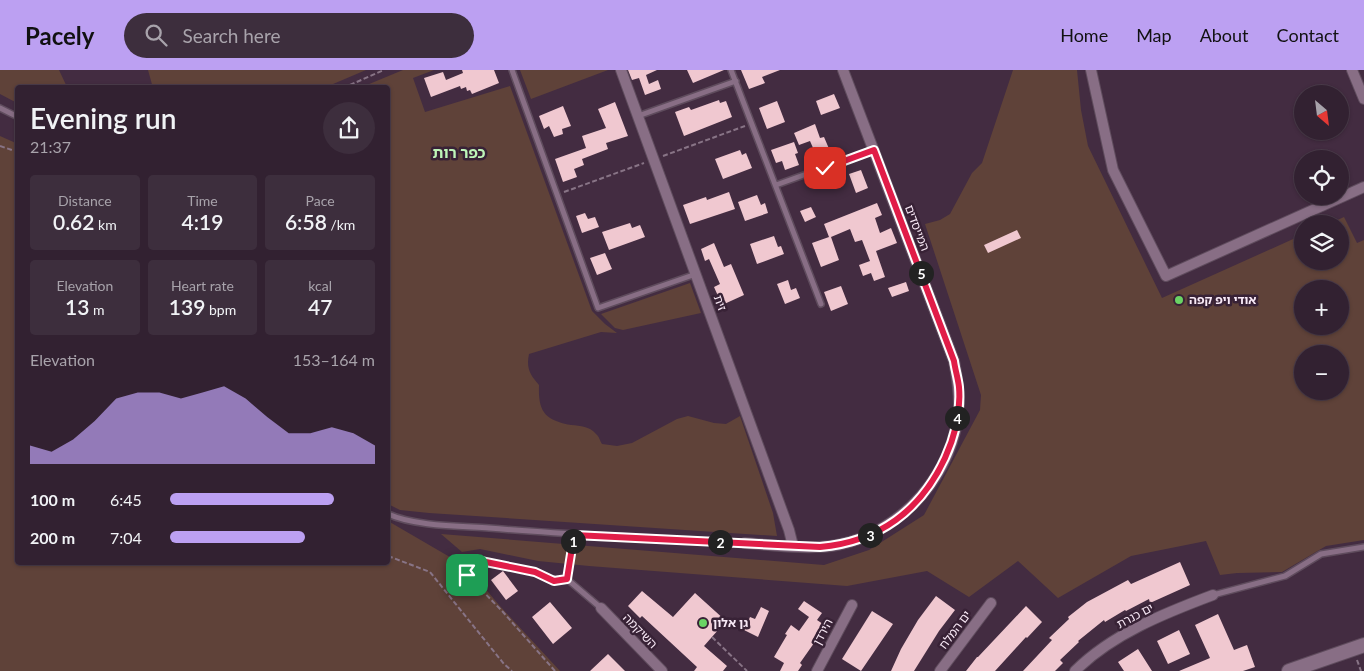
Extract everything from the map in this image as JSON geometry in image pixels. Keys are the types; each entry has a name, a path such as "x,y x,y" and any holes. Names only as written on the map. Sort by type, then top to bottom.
{"street":[{"name":"זית","path":"621,70 789,530 793,546"},
{"name":"המייסדים","path":"745,543 835,546 868,536 884,528 904,514 931,485 948,451 956,428 959,386 954,361 842,70"},
{"path":"1091,70 1113,170 1166,276 1364,187"},
{"path":"1352,70 1364,99"},
{"name":"ים כנרת","path":"1075,671 1099,651 1122,636 1173,611 1213,595"},
{"name":"ים המלח","path":"940,671 991,603"},
{"name":"הירדן","path":"817,671 852,604"},
{"name":"השיקמה","path":"601,608 662,671"},
{"path":"1289,671 1364,645"}],"lane":[{"path":"512,70 598,308 696,274"},
{"path":"731,70 821,304"},
{"path":"638,116 736,81"},
{"path":"0,108 15,116"},
{"path":"776,185 874,150"},
{"path":"390,515 401,519 436,524 574,535 745,543"},
{"path":"574,535 567,579 601,608"},
{"path":"1213,595 1285,576 1321,554 1364,546"}],"path":[{"path":"350,85 384,70"},
{"path":"0,146 15,151"},
{"path":"390,557 430,572 504,664 512,671"},
{"path":"555,671 503,612 467,575 468,565 476,560 535,572 554,581 567,579"},
{"path":"712,636 747,671"}],"shaded area":[{"path":"0,70 59,70 66,85 15,85 15,102 0,94"},
{"path":"148,70 366,70 331,85 152,85"},
{"path":"403,70 434,70 413,78 425,112 510,86 592,311 617,333 601,332 529,354 528,367 539,385 542,408 549,417 562,423 591,429 598,436 602,444 617,446 632,443 677,419 688,416 726,424 740,416 773,513 777,536 429,513 400,510 390,505 390,85 367,85"},
{"path":"520,70 608,70 531,99"},
{"path":"1013,70 1077,70 1081,110 1088,146 1162,298 1294,239 1294,270 1349,270 1349,227 1357,243 1364,240 1364,540 1326,546 1282,572 1220,575 1206,541 1131,556 1058,598 1018,561 969,597 927,571 847,586 538,561 480,549 462,552 441,534 824,565 869,550 924,515 980,410 981,395 925,224 940,220 950,214 972,173 982,163"},
{"path":"0,136 15,143 15,565 390,565 390,522 467,567 560,671 0,671"},
{"path":"690,283 701,313 623,330 615,328 601,314"}],"building":[{"path":"462,70 494,70 499,83 472,94 470,90 467,91 466,87 461,89 460,86 431,97 424,78 443,72 446,80 463,73"},
{"path":"628,70 657,70 646,75 649,84 658,80 661,89 645,95 639,78 632,80"},
{"path":"687,70 724,70 693,83"},
{"path":"741,70 780,70 762,77 765,83 749,89"},
{"path":"834,94 840,108 821,115 816,101"},
{"path":"719,100 720,103 726,101 732,117 684,136 675,112 689,107 691,110"},
{"path":"777,101 785,122 767,129 759,108"},
{"path":"615,102 628,136 606,143 608,149 582,159 584,165 574,169 577,177 563,182 555,159 586,148 582,136 606,128 598,109"},
{"path":"563,106 571,126 562,129 563,134 554,137 549,126 544,129 539,116"},
{"path":"815,124 820,138 824,137 830,151 817,157 810,141 799,145 794,133"},
{"path":"794,142 798,153 795,154 799,165 785,170 782,161 776,163 771,150"},
{"path":"740,150 742,155 746,153 752,168 723,179 715,159"},
{"path":"861,170 868,188 856,193 849,174"},
{"path":"729,192 735,209 690,224 683,205 706,197 707,200"},
{"path":"757,195 761,205 765,203 768,213 745,221 738,202"},
{"path":"877,203 882,215 875,218 880,233 891,228 897,243 876,251 885,277 874,281 871,273 863,276 859,265 870,261 862,240 855,242 850,229 831,237 839,260 821,267 812,243 829,237 824,224"},
{"path":"811,207 816,217 805,222 800,211"},
{"path":"585,213 588,219 595,217 599,227 582,233 576,216"},
{"path":"630,223 632,228 640,225 645,237 609,250 602,232"},
{"path":"1017,230 1021,238 988,253 984,245"},
{"path":"774,236 778,247 781,246 784,254 757,264 750,244"},
{"path":"714,243 724,267 731,264 744,295 722,305 714,287 720,284 709,259 705,261 701,249"},
{"path":"605,253 612,269 597,275 590,258"},
{"path":"788,280 791,290 796,288 800,298 785,304 777,284"},
{"path":"906,282 909,291 892,297 888,288"},
{"path":"841,286 848,304 831,311 824,292"},
{"path":"1180,562 1190,585 1150,603 1149,599 1105,622 1104,620 1078,641 1060,660 1063,663 1055,671 1023,671 1052,640 1049,638 1069,619 1068,617 1087,602 1128,580 1131,584"},
{"path":"503,571 518,591 506,600 491,580"},
{"path":"642,591 673,617 695,593 726,621 704,646 727,666 723,671 694,671 697,667 642,616 640,618 628,606"},
{"path":"936,596 955,610 939,631 914,671 891,671 918,620"},
{"path":"804,601 822,613 817,620 826,626 800,663 802,665 798,671 780,671 784,663 774,657 791,625 799,631 809,617 798,609"},
{"path":"550,602 572,628 553,644 532,617"},
{"path":"1026,606 1042,622 995,671 966,671 977,657"},
{"path":"761,607 769,611 758,637 744,630 750,617 755,619"},
{"path":"872,611 893,624 861,671 842,659"},
{"path":"1218,614 1234,650 1247,645 1255,667 1243,671 1179,671 1210,658 1195,625"},
{"path":"1179,630 1190,654 1168,664 1157,641"},
{"path":"1138,649 1152,671 1124,671 1118,662"},
{"path":"608,654 625,671 590,671"}],"place":[{"name":"אודי ויפ קפה","path":"1179,300"},
{"name":"גן אלון","path":"703,623"}],"district":[{"name":"כפר רות","path":"459,153"}],"route":[{"path":"467,575 468,565 476,560 535,572 554,581 567,579 574,535 820,547 835,546 868,536 884,528 904,514 920,499 940,469 956,428 959,386 954,361 874,150 825,168"}]}
